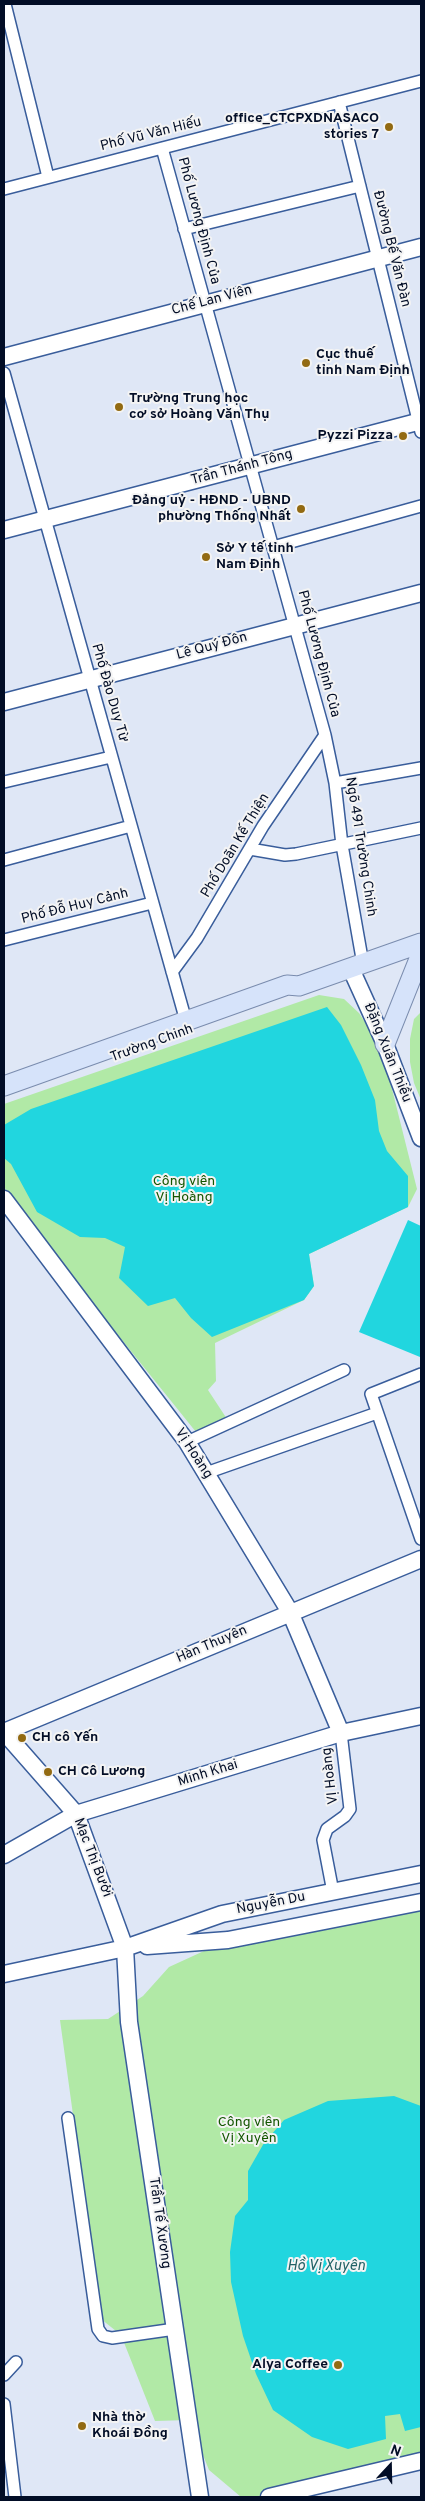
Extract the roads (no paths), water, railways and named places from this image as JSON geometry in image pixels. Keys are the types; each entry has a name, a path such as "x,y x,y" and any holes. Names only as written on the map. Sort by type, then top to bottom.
{"main road":[{"name":"Trường Chinh","path":"4,1086 287,985 299,986 421,943"},
{"path":"385,1044 421,954"},
{"name":"Trường Chinh","path":"4,1099 291,994 299,986"}],"street":[{"path":"5,4 48,177"},
{"name":"Phố Vũ Văn Hiếu","path":"4,189 421,81"},
{"name":"Đường Bế Văn Đàn","path":"339,102 420,425"},
{"name":"Phố Lương Định Của","path":"162,148 325,735"},
{"path":"184,229 360,186"},
{"name":"Chế Lan Viên","path":"4,357 421,248"},
{"name":"Phố Đào Duy Từ","path":"4,373 186,1021"},
{"name":"Trần Thánh Tông","path":"4,530 250,466 420,425"},
{"path":"273,547 421,506"},
{"name":"Lê Quý Đôn","path":"4,702 421,593"},
{"name":"Ngõ 491 Trường Chinh","path":"325,735 335,783 357,966"},
{"name":"Phố Doãn Kế Thiện","path":"172,972 197,938 250,849 325,735"},
{"path":"4,782 111,757"},
{"path":"335,783 421,768"},
{"path":"4,860 131,826"},
{"path":"250,849 285,855 421,828"},
{"name":"Phố Đỗ Huy Cảnh","path":"4,940 152,903"},
{"name":"Đặng Xuân Thiều","path":"357,966 421,1138"},
{"name":"Vị Hoàng","path":"4,1200 187,1442 290,1612 341,1733"},
{"path":"187,1442 344,1370"},
{"path":"421,1374 371,1394 421,1539"},
{"path":"206,1473 377,1413"},
{"name":"Hàn Thuyên","path":"4,1732 421,1559"},
{"name":"Minh Khai","path":"4,1855 76,1814 341,1733 421,1716"},
{"name":"Mạc Thị Bưởi","path":"4,1732 76,1814 125,1948"},
{"name":"VỊ Hoàng","path":"332,1892 323,1840 326,1829 345,1816 350,1809 341,1733"},
{"name":"Nguyễn Du","path":"4,1974 125,1948 222,1914 421,1874"},
{"name":"Nguyễn Du","path":"125,1948 228,1940 421,1902"},
{"name":"Trần Tế Xương","path":"125,1948 129,2022 200,2497"},
{"path":"68,2118 98,2329 103,2336 112,2338 175,2329"},
{"path":"4,2375 16,2362"},
{"path":"4,2404 15,2497"},
{"path":"269,2497 421,2462"}],"water":[{"name":"Công viên Vị Hoàng","path":"327,1007 341,1025 361,1065 375,1100 379,1131 387,1151 408,1176 408,1207 309,1254 314,1286 304,1300 212,1337 191,1318 175,1298 148,1306 119,1278 125,1247 105,1238 80,1237 37,1212 11,1164 4,1158 4,1125 31,1109"},
{"path":"408,1220 421,1226 420,1357 359,1332"},
{"name":"Hồ Vị Xuyên","path":"394,2096 421,2106 421,2427 405,2431 400,2414 385,2416 386,2439 348,2449 312,2437 273,2410 256,2374 243,2336 231,2282 230,2252 235,2216 248,2200 248,2171 264,2143 284,2120 328,2101"}],"place":[{"name":"office_CTCPXDNASACO stories 7","path":"389,127"},
{"name":"Cục thuế tỉnh Nam Định","path":"306,363"},
{"name":"Trường Trung học cơ sở Hoàng Văn Thụ","path":"119,407"},
{"name":"Pyzzi Pizza","path":"403,436"},
{"name":"Đảng uỷ - HĐND - UBND phường Thống Nhất","path":"301,509"},
{"name":"Sở Y tế tỉnh Nam Định","path":"206,557"},
{"name":"CH cô Yến","path":"22,1738"},
{"name":"CH Cô Lương","path":"48,1772"},
{"name":"Alya Coffee","path":"338,2365"},
{"name":"Nhà thờ Khoái Đồng","path":"82,2426"}],"park label":[{"name":"Công viên Vị Xuyên","path":"249,2132"}]}
